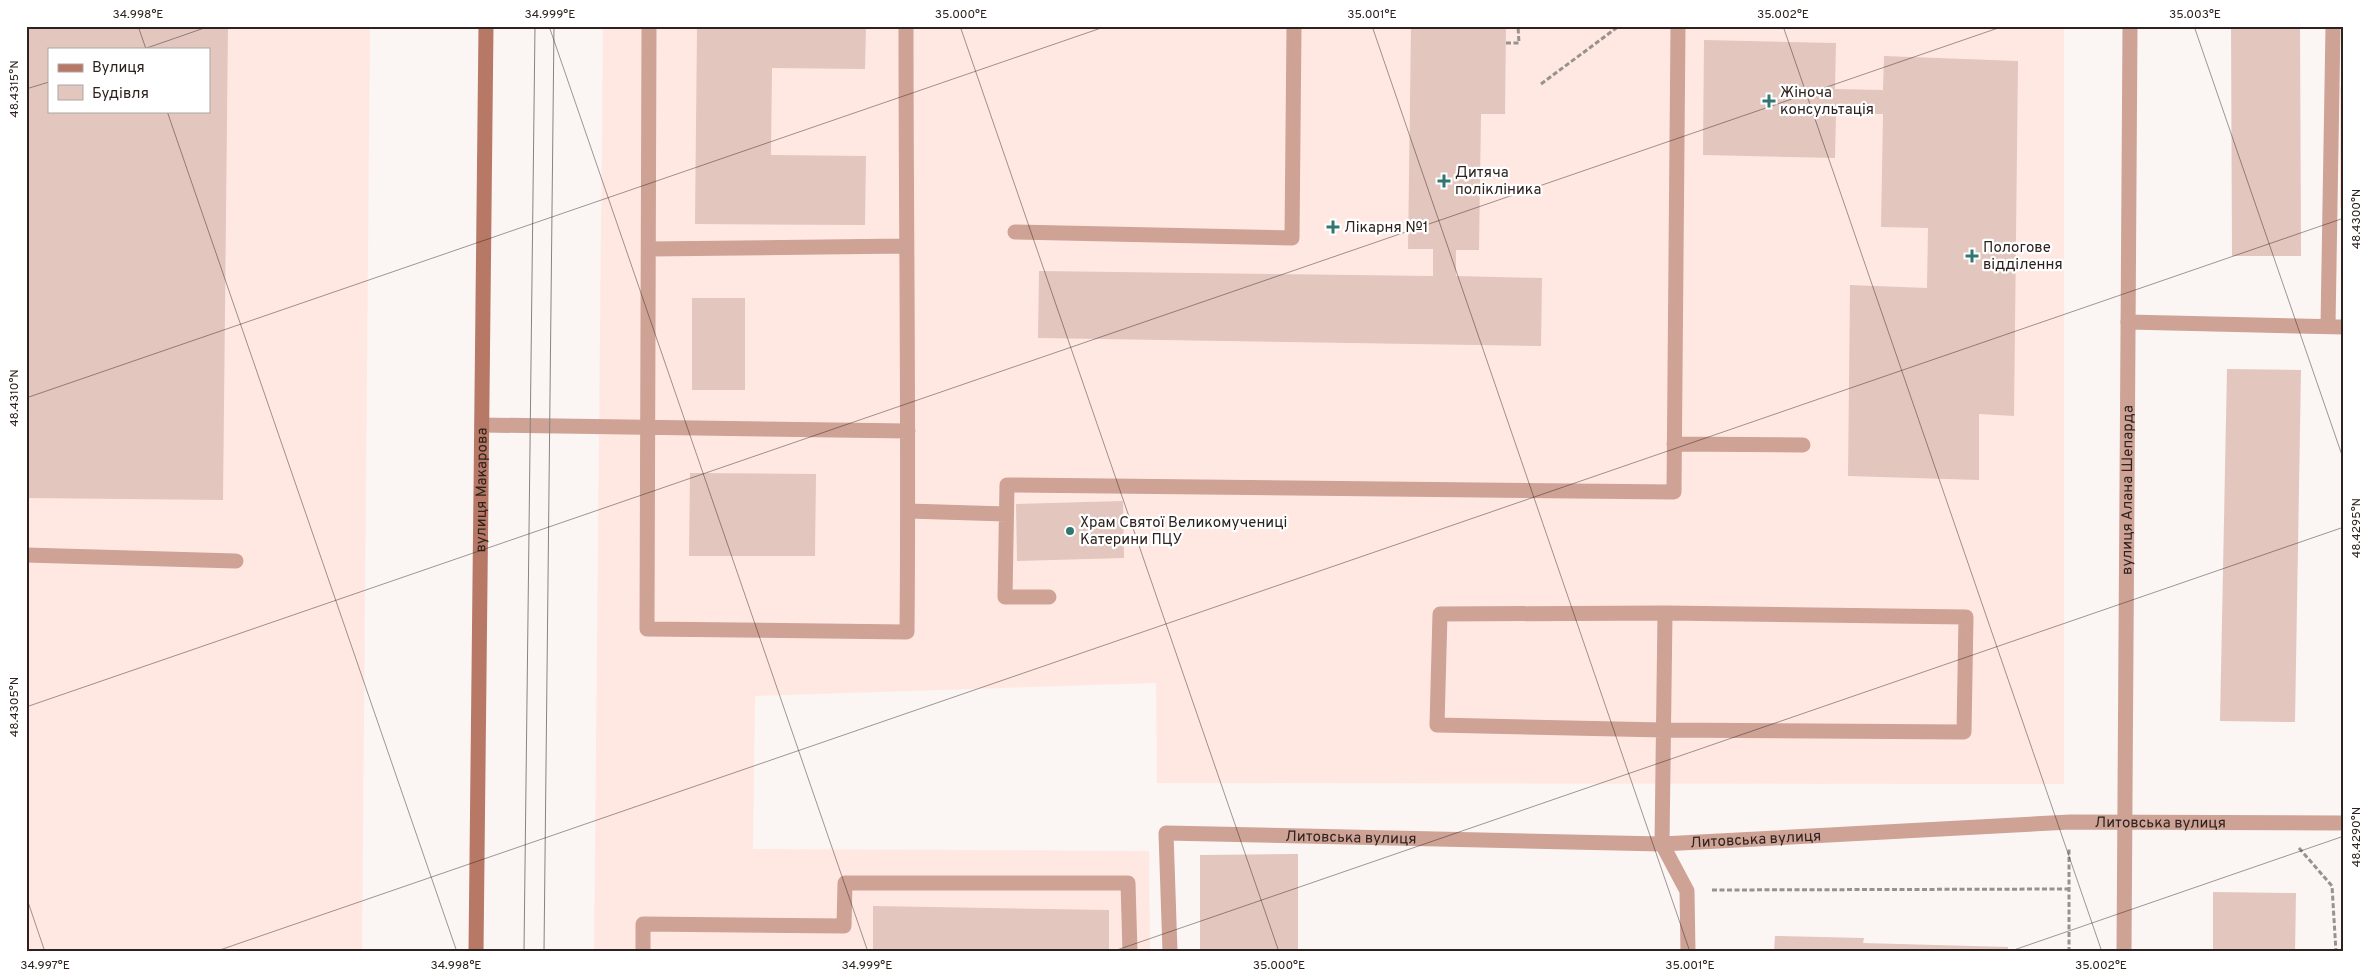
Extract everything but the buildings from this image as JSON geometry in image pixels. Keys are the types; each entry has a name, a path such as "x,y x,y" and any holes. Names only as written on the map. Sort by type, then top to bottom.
{"main road":[{"name":"вулиця Макарова","path":"476,952 486,26"}],"street":[{"path":"650,26 646,629 907,632 906,26"},
{"path":"1014,232 1292,238 1294,26"},
{"path":"1049,597 1005,597 1007,485 1674,492 1678,26"},
{"name":"вулиця Алана Шепарда","path":"2124,952 2130,26"},
{"path":"2328,326 2333,26"},
{"path":"650,249 906,246"},
{"path":"2128,322 2344,327"},
{"path":"482,425 908,431"},
{"path":"1674,444 1803,445"},
{"path":"908,511 1006,514"},
{"path":"26,555 236,560"},
{"path":"1665,613 1662,844 1687,891 1688,952"},
{"path":"1665,613 1966,617 1964,732 1663,730 1437,725 1440,614 1665,613"},
{"name":"Литовська вулиця","path":"1170,952 1166,833 1662,844 2070,822 2344,823"},
{"path":"643,952 643,924 844,926 845,883 1128,883 1130,952"}],"path":[{"path":"1506,43 1519,42 1518,26"},
{"path":"1541,84 1620,26"},
{"path":"2069,952 2070,822"},
{"path":"2278,823 2332,886 2336,952"},
{"path":"1687,891 2069,889"}],"shaded area":[{"path":"26,26 370,26 362,952 26,952"},
{"name":"Лікарня №1","path":"603,26 2064,26 2064,784 1157,783 1156,683 755,696 753,849 1149,851 1150,952 594,952"},
{"path":"2340,87 2344,87 2344,208 2340,208"}],"tram line":[{"path":"524,952 535,26"},
{"path":"544,952 554,26"}],"place":[{"name":"Жіноча консультація","path":"1769,101"},
{"name":"Дитяча полікліника","path":"1444,181"},
{"name":"Лікарня №1","path":"1333,227"},
{"name":"Пологове відділення","path":"1972,256"},
{"name":"Храм Святої Великомучениці Катерини ПЦУ","path":"1070,531"}]}
